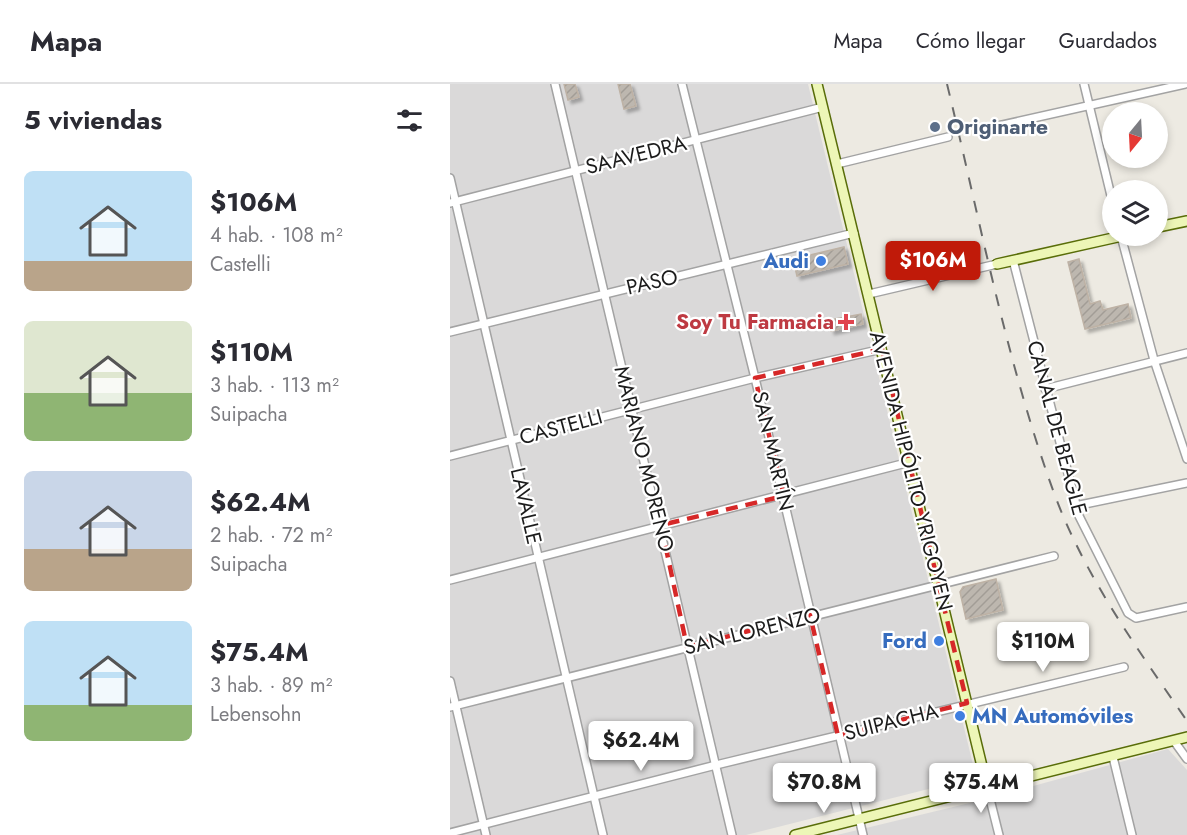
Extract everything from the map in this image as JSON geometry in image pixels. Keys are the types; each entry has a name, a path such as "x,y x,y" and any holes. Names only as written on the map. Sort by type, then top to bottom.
{"main road":[{"name":"AVENIDA HIPÓLITO YRIGOYEN","path":"817,84 987,788"},
{"path":"1168,225 1187,221"},
{"path":"994,265 1102,240"},
{"path":"795,835 1187,738"}],"street":[{"name":"MARIANO MORENO","path":"555,84 661,525 687,647 732,835"},
{"name":"SAN MARTÍN","path":"682,84 784,496 838,736 863,835"},
{"path":"1084,84 1107,180"},
{"path":"980,130 1185,84"},
{"name":"SAAVEDRA","path":"453,202 823,107"},
{"path":"837,164 948,137"},
{"name":"LAVALLE","path":"450,177 453,202 484,323 603,835"},
{"name":"PASO","path":"450,332 854,233"},
{"path":"1124,246 1154,360 1187,459"},
{"name":"CANAL DE BEAGLE","path":"1013,260 1075,506 1104,568 1128,613 1136,618 1187,608"},
{"path":"869,294 994,265"},
{"name":"CASTELLI","path":"450,456 632,408 882,349"},
{"path":"1045,389 1187,353"},
{"path":"450,580 910,462"},
{"path":"1075,506 1187,483"},
{"name":"SAN LORENZO","path":"453,706 810,615 1054,556"},
{"name":"SUIPACHA","path":"450,834 716,765 1124,667"},
{"path":"450,681 453,706 486,835"},
{"path":"1174,741 1187,759"},
{"path":"1113,757 1132,835"},
{"path":"987,788 999,835"}],"highlighted area":[{"path":"882,349 967,703 838,736 810,615 687,647 661,525 784,496 755,378"}],"shaded area":[{"path":"450,84 808,84 976,777 746,835 450,835"},
{"path":"1168,749 1187,770 1187,835 837,835 982,800"}],"building":[{"path":"564,84 575,84 579,97 568,100"},
{"path":"618,84 630,84 636,106 624,109"},
{"name":"Audi","path":"844,247 848,264 797,276 793,259"},
{"path":"1079,259 1090,304 1100,301 1103,310 1128,304 1131,318 1085,329 1068,262"},
{"name":"Soy Tu Farmacia","path":"861,314 863,324 831,331 829,320"},
{"path":"996,579 1003,610 966,619 960,592 963,587"}],"railway":[{"path":"947,84 1008,341 1054,493 1081,554 1113,611 1187,721"}],"place":[{"name":"Originarte","path":"935,127"},
{"name":"Audi","path":"821,261"},
{"name":"Soy Tu Farmacia","path":"846,322"},
{"name":"Ford","path":"939,641"},
{"name":"MN Automóviles","path":"960,716"}]}
